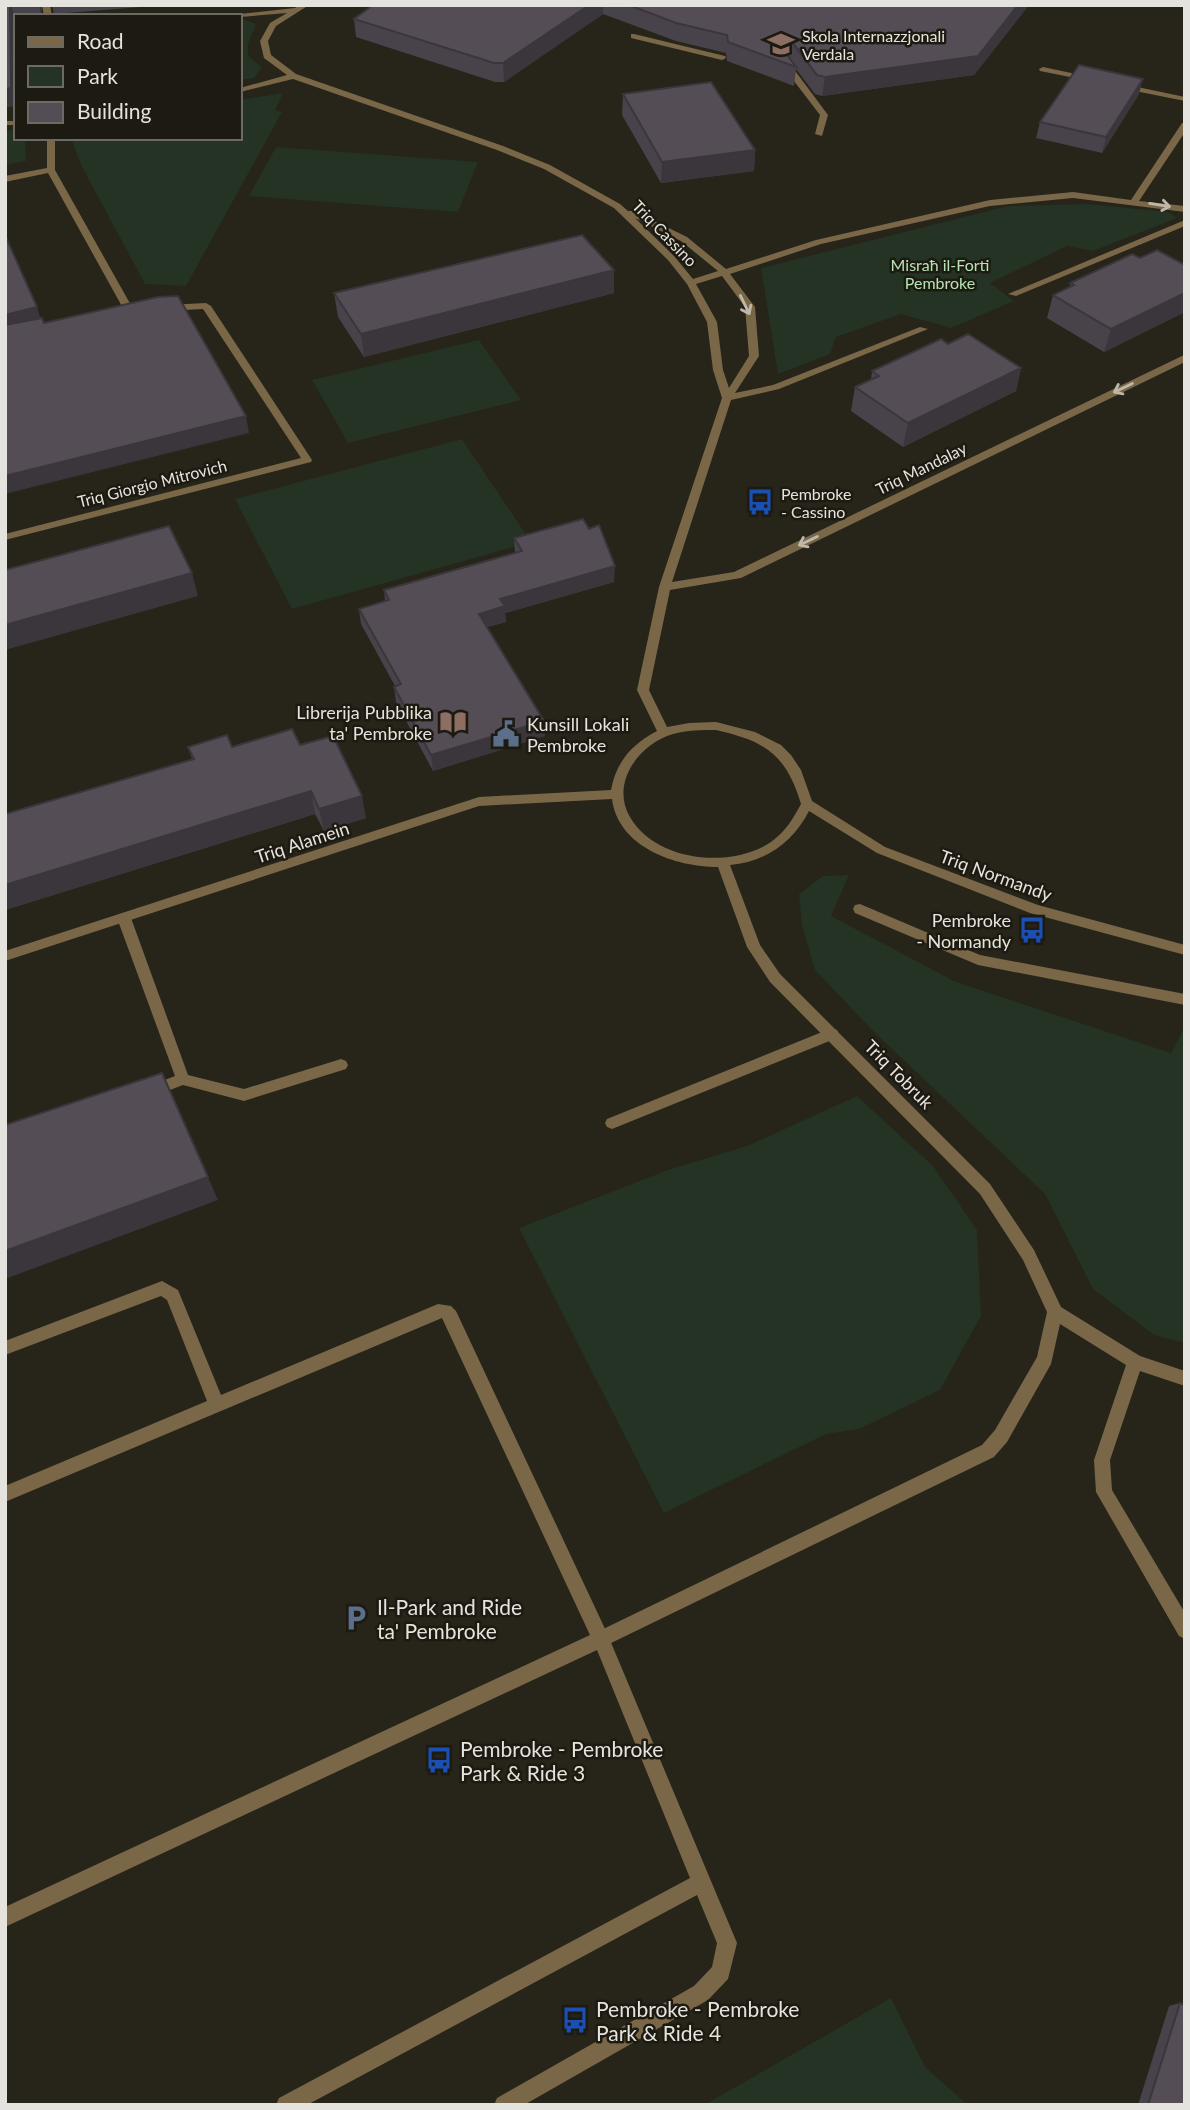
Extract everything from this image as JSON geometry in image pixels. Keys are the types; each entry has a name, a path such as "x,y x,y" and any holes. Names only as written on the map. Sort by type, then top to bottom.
{"street":[{"path":"242,14 300,7"},
{"path":"293,76 267,56 264,41 273,24 300,7"},
{"path":"634,36 722,58"},
{"path":"781,58 824,115 819,134"},
{"path":"1043,69 1095,80"},
{"path":"242,89 293,76"},
{"name":"Triq Cassino","path":"293,76 500,148 547,167 617,206 671,258 691,283 712,322 718,370 727,398"},
{"path":"1108,82 1185,99"},
{"path":"1135,201 1185,125"},
{"path":"51,140 51,170 129,310 117,313"},
{"path":"5,179 51,170"},
{"path":"691,283 819,242 990,203 1073,195 1185,209"},
{"path":"617,206 684,239 724,272 750,307 754,356 727,398 665,587 643,690 664,733"},
{"path":"1013,294 1185,223"},
{"name":"Triq Giorgio Mitrovich","path":"5,537 307,460 206,306 129,310"},
{"path":"727,398 776,387 923,329"},
{"name":"Triq Mandalay","path":"665,587 737,575 1185,358"},
{"path":"716,726 743,731 767,740 786,755 799,774 807,804 790,832 772,846 750,857 722,861 691,860 661,851 638,835 622,816 615,793 618,775 628,758 643,744 664,733 689,727 716,726"},
{"name":"Triq Alamein","path":"5,956 479,802 615,793"},
{"name":"Triq Normandy","path":"807,804 881,850 971,885 1035,909 1185,950"},
{"name":"Triq Tobruk","path":"722,861 754,947 775,978 985,1189 1029,1255 1055,1312"},
{"path":"860,909 978,960 1185,1000"},
{"path":"124,918 183,1079"},
{"path":"612,1124 832,1034"},
{"path":"132,1098 183,1079 244,1095 341,1065"},
{"path":"5,1348 162,1288 173,1294 217,1406"},
{"path":"5,1494 438,1311 445,1311 454,1322 601,1639 727,1943 721,1972 701,1993 504,2105"},
{"path":"5,1917 601,1639 988,1451 1002,1436 1045,1359 1055,1312 1135,1362 1185,1379"},
{"path":"1135,1362 1102,1460 1104,1492 1185,1630"},
{"path":"286,2105 702,1882"}],"green space":[{"path":"242,19 256,24 248,44 248,56 262,67 254,78 242,80"},
{"path":"283,93 275,110 282,112 186,286 145,284 81,165 72,140 242,140 242,100"},
{"path":"14,129 14,140 25,140 26,161 5,165 5,131"},
{"path":"276,147 478,162 458,212 249,196"},
{"name":"Misraħ il-Forti Pembroke","path":"1088,204 1169,212 1177,218 1093,251 1067,246 990,283 1014,301 951,328 901,314 836,337 830,354 778,374 761,268 1008,206"},
{"path":"479,340 521,400 348,443 312,380"},
{"path":"462,439 531,542 292,609 235,499"},
{"path":"849,875 831,916 956,982 1171,1053 1185,1026 1185,1343 1154,1335 1093,1289 1045,1194 873,1031 815,970 802,925 799,894 823,876"},
{"path":"857,1096 933,1166 977,1230 981,1316 940,1390 859,1429 826,1434 664,1513 519,1228 668,1170 747,1146"},
{"path":"891,1998 925,2067 968,2105 704,2105"}],"building":[{"path":"5,5 10,5 11,88 5,89"},
{"path":"373,5 589,5 503,63 494,63 354,19"},
{"path":"629,5 1018,5 978,56 825,77 817,75 786,34 778,35 777,41 796,67 728,42 727,35 676,23"},
{"path":"1079,65 1143,79 1106,137 1040,122"},
{"path":"711,82 755,150 662,162 623,94"},
{"path":"5,235 37,307 5,315"},
{"path":"582,235 614,270 361,334 334,293"},
{"path":"1157,250 1185,265 1185,293 1111,329 1053,295 1074,285 1070,283 1132,254 1140,258"},
{"path":"178,296 246,416 5,476 5,325 42,318 44,323 158,297"},
{"path":"968,334 1021,368 908,423 855,387 879,376 872,371 941,339 948,344"},
{"path":"583,519 589,529 599,525 615,566 500,599 505,606 479,614 544,721 431,755 394,687 401,684 359,609 389,600 384,590 522,551 514,538"},
{"path":"169,526 192,573 5,625 5,570"},
{"path":"292,729 300,745 333,736 362,796 319,809 311,791 5,885 5,814 194,759 188,747 227,735 232,747"},
{"path":"162,1073 208,1177 5,1251 5,1125"},
{"path":"1180,2003 1185,2006 1185,2105 1148,2105"}],"place":[{"name":"Skola Internazzjonali Verdala","path":"781,44"},
{"name":"Pembroke - Cassino","path":"760,502"},
{"name":"Librerija Pubblika ta' Pembroke","path":"453,722"},
{"name":"Kunsill Lokali Pembroke","path":"506,734"},
{"name":"Pembroke - Normandy","path":"1032,930"},
{"name":"Il-Park and Ride ta' Pembroke","path":"356,1618"},
{"name":"Pembroke - Pembroke Park & Ride 3","path":"439,1760"},
{"name":"Pembroke - Pembroke Park & Ride 4","path":"575,2020"}]}
